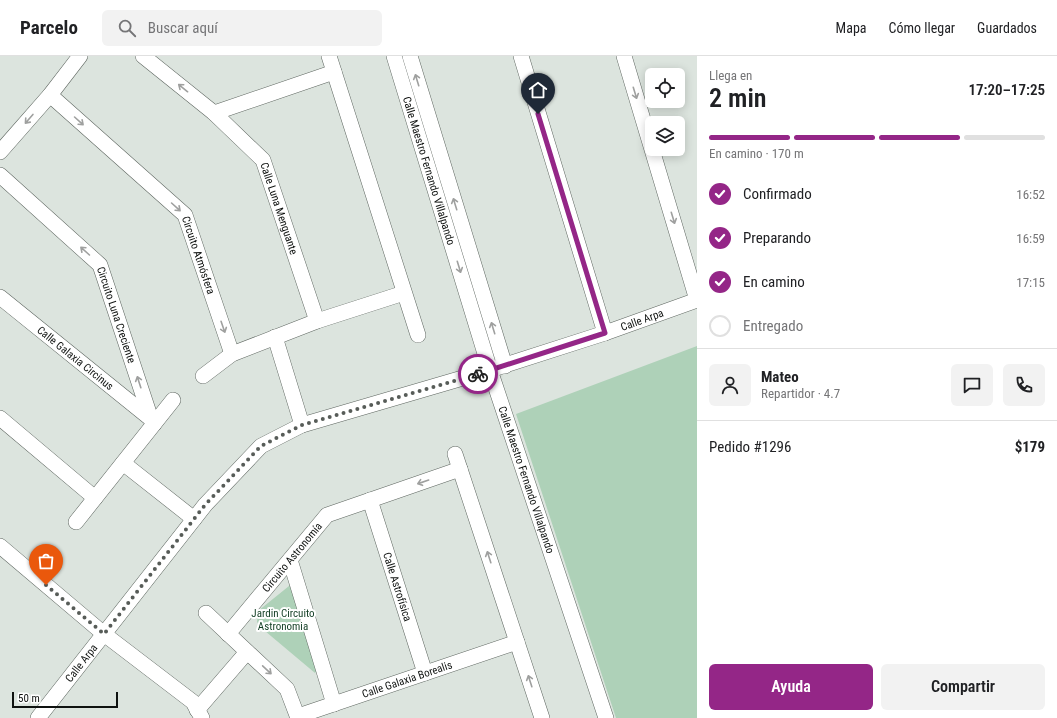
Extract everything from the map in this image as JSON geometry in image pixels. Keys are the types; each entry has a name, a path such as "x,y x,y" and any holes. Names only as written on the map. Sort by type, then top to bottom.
{"street":[{"path":"0,152 50,95 80,56"},
{"path":"143,56 214,113 334,72"},
{"path":"329,56 418,335"},
{"name":"Calle Maestro Fernando Villalpando","path":"394,56 490,370 606,718"},
{"name":"Calle Maestro Fernando Villalpando","path":"410,56 505,366"},
{"path":"521,56 605,333"},
{"path":"624,56 697,300"},
{"name":"Circuito Atmósfera","path":"50,95 184,215 232,354"},
{"name":"Calle Luna Menguante","path":"214,113 263,160 318,321"},
{"name":"Circuito Luna Creciente","path":"0,175 100,265 153,422"},
{"path":"203,376 232,354 318,321 404,293"},
{"name":"Calle Galaxia Circinus","path":"0,297 153,422"},
{"name":"Calle Arpa","path":"38,718 205,505 261,446 302,425 505,366 605,333 697,300"},
{"path":"275,337 302,425"},
{"path":"76,522 123,463 153,422 173,400"},
{"path":"0,418 96,498"},
{"path":"455,454 542,718"},
{"path":"123,463 194,519"},
{"name":"Circuito Astronomía","path":"228,634 326,515 460,469"},
{"name":"Calle Astrofísica","path":"370,500 425,673"},
{"path":"0,546 104,634 193,702 200,714 247,652"},
{"path":"290,560 334,704"},
{"path":"206,613 287,689 298,717"},
{"name":"Calle Galaxia Borealis","path":"298,717 517,642"}],"green space":[{"path":"697,346 697,718 616,718 516,414"},
{"name":"Jardin Circuito Astronomia","path":"294,582 319,667 315,673 265,631 257,622 258,611"}],"way so far":[{"path":"46,585 104,634 205,505 261,446 302,425 478,374"}],"route":[{"path":"478,374 605,333 538,114"}]}
